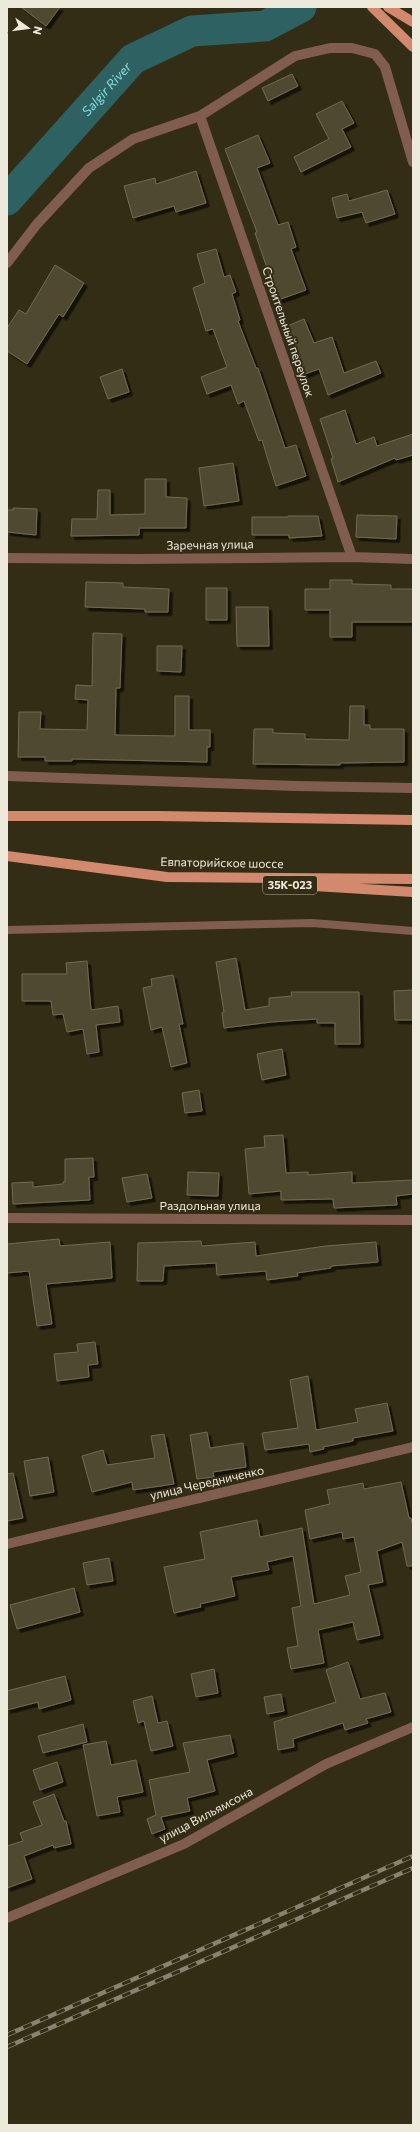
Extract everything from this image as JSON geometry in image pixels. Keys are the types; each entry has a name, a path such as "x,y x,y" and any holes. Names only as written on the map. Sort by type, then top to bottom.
{"main road":[{"path":"372,7 413,47"},
{"path":"388,7 413,22"},
{"path":"7,816 157,816 413,820"},
{"name":"Евпаторийское шоссе","path":"7,856 167,877 413,879"},
{"name":"35К-023","path":"167,877 413,892"}],"street":[{"path":"7,263 37,224 89,168 133,139 200,116 295,56 330,48 352,48 375,54 385,67 413,162"},
{"name":"Строительный переулок","path":"200,116 352,557"},
{"name":"Заречная улица","path":"7,558 137,559 352,557 413,559"},
{"path":"7,776 296,786 413,788"},
{"name":"Раздольная улица","path":"7,1218 413,1220"},
{"name":"улица Чередниченко","path":"7,1544 413,1447"},
{"name":"улица Вильямсона","path":"7,1918 184,1844 326,1764 413,1727"}],"lane":[{"path":"7,930 312,923 413,931"}],"building":[{"path":"21,7 60,7 46,26"},
{"path":"292,74 298,86 268,101 262,88"},
{"path":"342,101 354,123 342,129 351,147 301,172 294,157 329,139 316,114"},
{"path":"258,135 270,163 257,168 278,225 288,222 296,247 291,249 306,290 278,300 255,233 257,232 225,149"},
{"path":"196,171 206,203 176,212 174,206 133,218 124,186 155,178 156,184"},
{"path":"387,190 395,214 366,223 362,212 337,218 332,198 347,194 349,201"},
{"path":"216,249 224,277 230,275 236,292 232,294 240,320 238,321 256,368 258,368 285,448 296,445 306,476 276,486 262,440 259,441 244,401 238,404 231,385 207,394 201,377 227,367 213,329 206,331 193,288 205,283 197,254"},
{"path":"55,265 84,283 63,317 59,314 27,364 7,351 7,328 19,310 26,314"},
{"path":"304,319 314,343 332,337 344,373 376,361 381,373 328,395 319,369 302,375 294,352 296,352 285,327"},
{"path":"122,369 129,392 108,399 100,377"},
{"path":"345,410 356,444 374,437 377,446 413,434 413,455 396,460 395,458 338,482 331,459 333,458 320,419"},
{"path":"233,463 239,501 204,506 199,468"},
{"path":"145,479 166,479 166,497 187,498 186,528 139,528 139,535 71,536 72,519 97,519 98,490 110,490 110,515 145,514"},
{"path":"13,508 37,509 36,535 7,532 7,510 13,510"},
{"path":"357,515 397,516 396,539 356,537"},
{"path":"318,516 322,536 289,538 289,535 252,535 252,517"},
{"path":"330,580 352,580 352,584 391,585 391,589 413,589 413,622 352,622 352,637 330,637 330,610 305,610 305,589 330,589"},
{"path":"86,582 123,583 123,587 169,589 168,612 145,612 145,609 85,607"},
{"path":"206,588 227,588 227,620 206,620"},
{"path":"236,607 268,607 269,646 237,646"},
{"path":"93,633 122,634 120,688 116,688 115,735 175,736 175,696 189,696 189,730 210,730 210,747 207,747 207,762 72,759 72,761 45,761 45,757 18,757 19,712 41,712 40,729 87,730 88,700 75,699 76,685 92,686"},
{"path":"157,646 182,646 181,672 157,671"},
{"path":"350,706 364,706 364,725 370,725 370,729 404,729 404,762 340,763 340,765 253,764 254,729 273,729 273,733 305,734 305,739 349,740"},
{"path":"236,958 245,1010 269,1006 269,998 292,996 291,992 359,992 360,1044 335,1044 335,1023 317,1023 317,1019 271,1022 224,1028 222,1013 224,1012 216,962"},
{"path":"87,961 91,1010 118,1006 120,1022 96,1025 99,1052 87,1054 83,1029 67,1032 63,1014 53,1015 51,1001 22,1001 22,974 67,974 66,963"},
{"path":"173,975 183,1024 179,1024 187,1063 171,1067 162,1027 151,1030 143,988 152,986 151,979"},
{"path":"413,990 413,1020 395,1020 394,991"},
{"path":"282,1049 286,1075 262,1080 257,1054"},
{"path":"199,1090 202,1111 185,1113 182,1093"},
{"path":"283,1135 286,1173 308,1172 308,1175 352,1172 352,1183 413,1180 413,1194 396,1196 397,1205 334,1208 333,1199 281,1200 281,1191 249,1194 245,1149 265,1147 264,1136"},
{"path":"93,1158 94,1177 89,1177 90,1200 13,1204 12,1183 33,1182 33,1187 63,1184 63,1182 65,1182 65,1159"},
{"path":"188,1172 219,1173 218,1196 187,1195"},
{"path":"147,1174 152,1198 127,1202 122,1178"},
{"path":"59,1239 60,1246 110,1242 112,1278 46,1284 52,1324 37,1326 29,1271 7,1273 7,1244"},
{"path":"201,1241 202,1246 255,1242 256,1256 326,1246 376,1242 378,1262 331,1266 331,1268 297,1273 298,1276 267,1280 266,1271 217,1275 216,1263 164,1266 163,1281 137,1281 138,1243"},
{"path":"95,1342 98,1364 88,1365 89,1377 57,1381 54,1354 78,1352 77,1344"},
{"path":"308,1376 316,1430 358,1422 355,1409 387,1403 393,1431 353,1438 353,1441 323,1447 324,1449 310,1452 309,1444 265,1450 262,1433 298,1428 290,1380"},
{"path":"207,1432 210,1448 243,1443 246,1467 213,1472 214,1477 197,1479 190,1435"},
{"path":"164,1434 174,1484 133,1490 132,1482 92,1492 82,1456 103,1450 107,1465 155,1458 151,1436"},
{"path":"48,1457 54,1492 30,1496 24,1461"},
{"path":"13,1473 23,1518 7,1521 7,1474"},
{"path":"401,1482 409,1518 411,1518 413,1528 413,1566 407,1566 402,1542 377,1551 383,1582 368,1585 380,1635 357,1640 353,1622 318,1630 324,1663 291,1669 287,1648 298,1646 292,1608 301,1606 293,1556 267,1562 269,1570 231,1577 235,1596 200,1604 201,1607 174,1613 164,1567 205,1559 200,1532 257,1520 260,1537 302,1528 314,1604 350,1595 345,1576 361,1572 354,1537 343,1539 342,1532 310,1539 305,1510 330,1504 327,1490 363,1483 364,1489"},
{"path":"109,1558 113,1581 87,1585 83,1563"},
{"path":"74,1588 80,1612 17,1629 10,1605"},
{"path":"348,1662 360,1699 385,1693 391,1712 366,1719 368,1723 345,1730 343,1723 293,1739 294,1747 278,1750 274,1722 336,1702 326,1670"},
{"path":"214,1669 218,1693 196,1697 191,1674"},
{"path":"65,1676 71,1700 39,1709 38,1702 7,1710 7,1691"},
{"path":"281,1694 284,1711 267,1714 264,1697"},
{"path":"152,1696 158,1723 167,1721 173,1746 151,1751 144,1721 138,1723 133,1701"},
{"path":"83,1724 87,1742 43,1753 38,1736"},
{"path":"230,1735 234,1753 207,1760 215,1791 187,1798 190,1811 161,1817 165,1829 152,1834 147,1819 156,1815 149,1780 190,1772 183,1743"},
{"path":"106,1741 111,1765 136,1760 143,1792 117,1797 120,1812 97,1816 83,1745"},
{"path":"57,1762 63,1782 40,1790 33,1770"},
{"path":"54,1794 64,1821 66,1821 71,1844 54,1848 53,1845 24,1856 32,1879 7,1888 7,1846 23,1841 20,1833 42,1825 33,1802"}],"waterway":[{"name":"Salgir River","path":"7,200 133,59 192,31 265,26 301,7"}],"railway":[{"path":"7,2035 413,1856"},
{"path":"7,2047 413,1868"}]}
